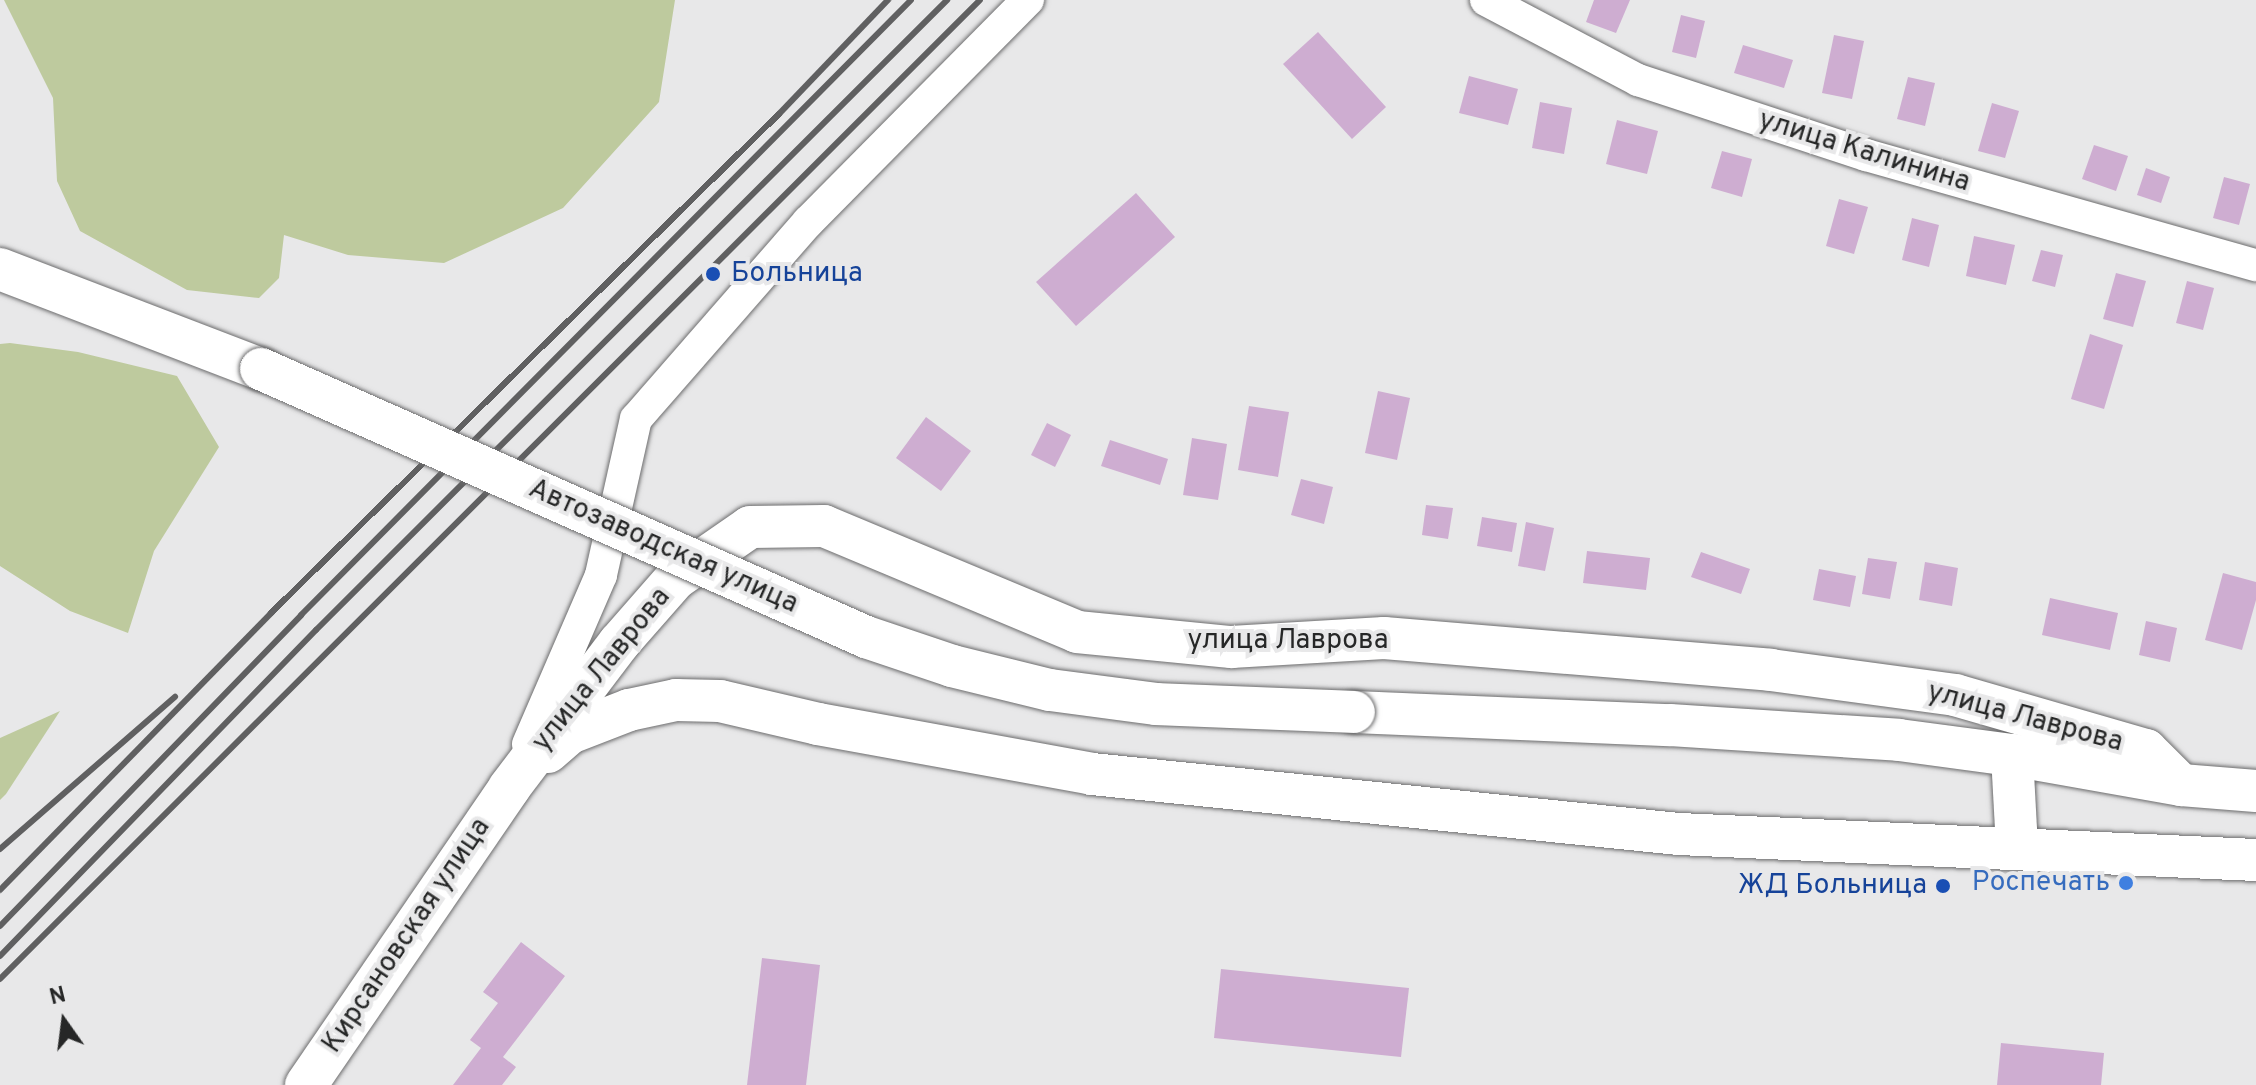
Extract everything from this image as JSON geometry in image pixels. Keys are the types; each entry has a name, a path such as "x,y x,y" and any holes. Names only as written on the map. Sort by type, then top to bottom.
{"main road":[{"name":"Автозаводская улица","path":"0,269 261,369 866,637 952,666 1050,690 1157,704 1354,712"},
{"name":"улица Лаврова","path":"509,788 619,643 675,579 750,527 824,526 1077,632 1231,647 1384,638 1786,672 1955,695 2146,750 2181,785"},
{"path":"509,788 570,733 629,710 676,700 720,701 818,724 1092,774 1679,834 2256,860"},
{"name":"улица Лаврова","path":"1354,712 1670,725 1899,740 2012,755 2181,785 2256,791"},
{"path":"2012,755 2017,847"},
{"name":"Кирсановская улица","path":"306,1085 509,788"}],"street":[{"path":"509,788 601,575 636,419 808,222 1028,0"},
{"name":"улица Калинина","path":"1486,0 1638,80 1866,155 2256,265"}],"green space":[{"path":"4,0 675,0 659,102 563,208 444,263 348,255 284,235 279,278 259,298 187,290 80,231 57,181 53,98"},
{"path":"0,344 78,352 177,376 219,447 154,551 128,633 70,611 0,566"},
{"path":"60,711 6,794 0,800 0,738"}],"building":[{"path":"1594,0 1630,0 1616,33 1586,22"},
{"path":"1681,15 1705,21 1696,58 1672,52"},
{"path":"1318,32 1386,107 1352,139 1283,64"},
{"path":"1834,35 1864,41 1852,99 1822,93"},
{"path":"1743,45 1793,60 1784,88 1734,73"},
{"path":"1469,76 1518,89 1508,125 1459,113"},
{"path":"1908,77 1935,83 1925,126 1897,119"},
{"path":"1540,102 1572,108 1564,154 1532,148"},
{"path":"1992,103 2019,111 2005,158 1978,151"},
{"path":"1617,120 1658,131 1647,174 1606,164"},
{"path":"2094,145 2128,156 2116,191 2082,179"},
{"path":"1722,151 1752,159 1742,197 1711,188"},
{"path":"2146,168 2170,177 2161,203 2137,195"},
{"path":"2224,177 2250,184 2239,225 2213,218"},
{"path":"1136,193 1175,237 1076,326 1036,282"},
{"path":"1839,199 1868,207 1854,254 1826,246"},
{"path":"1912,218 1939,225 1929,267 1902,260"},
{"path":"1974,236 2015,245 2006,285 1966,276"},
{"path":"2041,250 2063,255 2055,287 2032,281"},
{"path":"2116,273 2146,281 2133,327 2103,319"},
{"path":"2187,281 2214,288 2203,330 2176,323"},
{"path":"2090,334 2123,345 2104,409 2071,399"},
{"path":"1378,391 1410,398 1397,460 1365,453"},
{"path":"1249,406 1289,412 1278,477 1238,470"},
{"path":"926,417 971,451 941,491 896,458"},
{"path":"1047,423 1071,435 1055,467 1031,455"},
{"path":"1192,438 1227,444 1218,500 1183,495"},
{"path":"1110,440 1168,459 1160,485 1101,466"},
{"path":"1301,479 1333,487 1324,524 1291,515"},
{"path":"1426,505 1453,508 1448,539 1422,535"},
{"path":"1482,517 1517,523 1512,552 1477,546"},
{"path":"1526,522 1554,528 1545,571 1518,566"},
{"path":"1587,551 1650,558 1646,590 1583,583"},
{"path":"1701,552 1750,569 1741,594 1691,577"},
{"path":"1868,558 1897,562 1890,599 1862,594"},
{"path":"1925,562 1958,568 1952,606 1919,600"},
{"path":"1819,569 1856,576 1850,607 1813,600"},
{"path":"2223,573 2256,582 2256,600 2242,650 2205,640"},
{"path":"2050,598 2118,613 2110,650 2042,635"},
{"path":"2146,621 2177,628 2170,662 2139,655"},
{"path":"521,942 565,976 503,1057 516,1067 502,1085 453,1085 481,1048 470,1040 498,1003 483,992"},
{"path":"762,958 820,965 806,1085 747,1085"},
{"path":"1221,969 1409,988 1401,1057 1214,1038"},
{"path":"2001,1043 2104,1053 2101,1085 1997,1085"}],"railway":[{"path":"0,890 271,613 779,114 888,0"},
{"path":"0,926 301,615 911,0"},
{"path":"0,956 316,630 947,0"},
{"path":"0,979 980,0"},
{"path":"0,849 175,697"}],"place":[{"name":"Больница","path":"713,274"},
{"name":"Роспечать","path":"2126,883"},
{"name":"ЖД Больница","path":"1943,886"}]}
